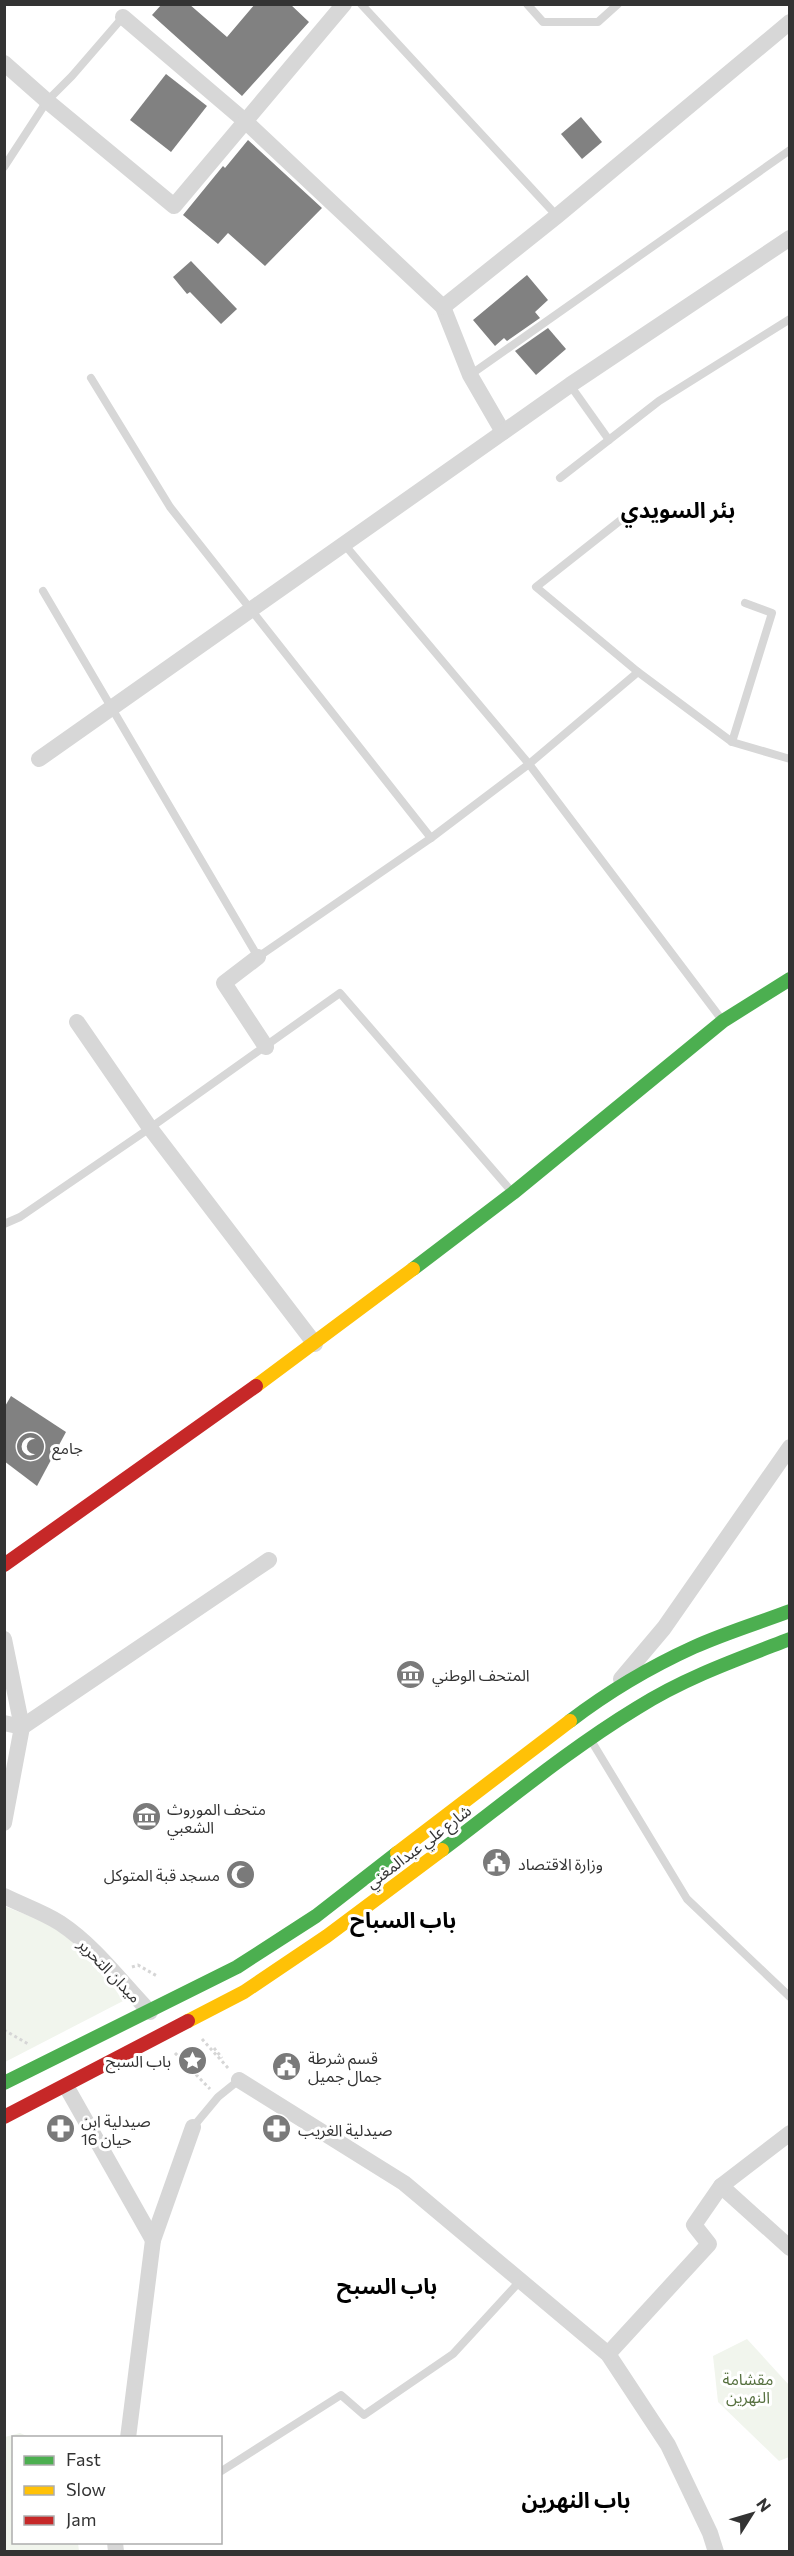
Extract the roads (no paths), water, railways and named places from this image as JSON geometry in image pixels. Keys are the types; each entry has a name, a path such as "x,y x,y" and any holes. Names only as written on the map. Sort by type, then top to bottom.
{"main road":[{"path":"4,1565 315,1344 513,1193 723,1021 789,979"},
{"name":"شارع علي عبدالمغني","path":"4,2083 237,1967 316,1916 607,1694 694,1647 789,1611"},
{"name":"شارع علي عبدالمغني","path":"4,2117 244,1992 327,1936 590,1739 638,1707 701,1674 789,1640"},
{"path":"694,1647 701,1674"}],"street":[{"path":"4,63 174,206 344,4"},
{"path":"123,17 245,121 443,307 470,375 503,432"},
{"path":"443,307 557,216 789,22"},
{"path":"39,759 570,385 789,238"},
{"path":"258,957 224,983 266,1047"},
{"path":"77,1022 150,1128 315,1344"},
{"path":"607,1694 664,1628 789,1448"},
{"path":"9,1726 269,1560"},
{"path":"4,1639 9,1726 4,1823"},
{"name":"ميدان التحرير","path":"4,1896 58,1922 78,1937 116,1972 150,2012"},
{"path":"237,2078 404,2183 608,2354 668,2445 710,2533 716,2552"},
{"path":"66,2086 153,2240"},
{"path":"128,2436 153,2240 194,2127"},
{"path":"608,2354 709,2244 694,2225 721,2186 789,2133"},
{"path":"721,2186 789,2247"}],"lane":[{"path":"361,4 557,216"},
{"path":"527,4 543,22 598,22 618,4"},
{"path":"4,167 47,101 123,17"},
{"path":"470,375 789,150"},
{"path":"560,478 659,401 789,319"},
{"path":"91,378 170,507 430,838"},
{"path":"570,385 609,440"},
{"path":"631,512 536,587 638,672 732,742 789,759"},
{"path":"344,544 529,764 723,1021"},
{"path":"43,591 258,957 430,838 529,764 638,672"},
{"path":"732,742 772,613 745,603"},
{"path":"4,1224 20,1217 150,1128 340,993 513,1193"},
{"path":"590,1739 687,1899 789,1997"},
{"path":"194,2127 237,2078"},
{"path":"222,2471 341,2395 364,2415 453,2354 521,2280"}],"place":[{"name":"جامع","path":"31,1447"},
{"name":"المتحف الوطني","path":"411,1674"},
{"name":"متحف الموروث الشعبي","path":"146,1817"},
{"name":"وزارة الاقتصاد","path":"497,1863"},
{"name":"مسجد قبة المتوكل","path":"241,1874"},
{"name":"باب السبح","path":"192,2060"},
{"name":"قسم شرطة جمال جميل","path":"287,2066"},
{"name":"صيدلية ابن حيان 16","path":"60,2129"},
{"name":"صيدلية الغريب","path":"277,2129"}],"district":[{"name":"بئر السويدي","path":"678,509"},
{"name":"باب السباح","path":"403,1919"},
{"name":"باب السبح","path":"387,2285"},
{"name":"باب النهرين","path":"576,2499"}],"park label":[{"name":"مقشامة النهرين","path":"748,2387"}]}
